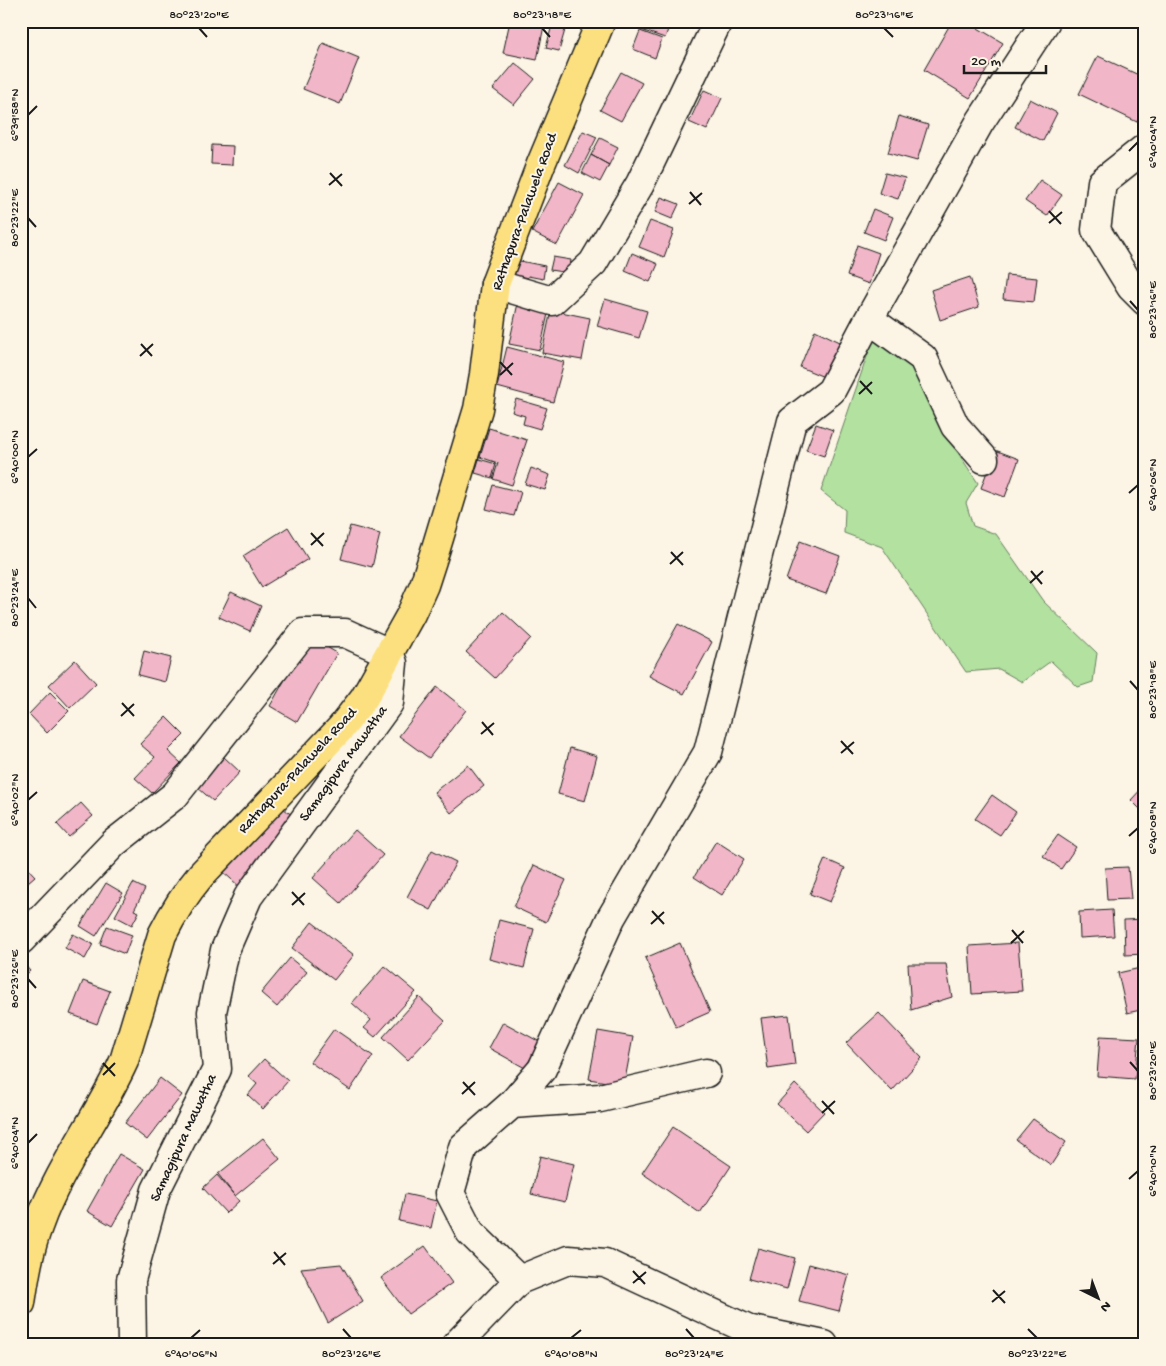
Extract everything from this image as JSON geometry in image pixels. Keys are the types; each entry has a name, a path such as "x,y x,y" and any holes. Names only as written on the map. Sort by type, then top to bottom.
{"main road":[{"name":"Ratnapura-Palawela Road","path":"21,1303 27,1260 39,1223 55,1188 115,1081 124,1061 162,935 183,896 200,875 341,728 364,698 411,614 424,585 478,409 495,284 541,164 601,21"}],"street":[{"path":"495,284 552,301 592,263 640,184 718,21"},
{"path":"519,1280 470,1232 450,1193 462,1147 512,1104 542,1069 610,918 708,752 792,421 831,391 869,319 980,122 1046,21"},
{"path":"1145,148 1102,182 1096,230 1131,287 1145,301"},
{"path":"869,319 923,358 955,426 984,460"},
{"path":"21,940 114,843 174,795 303,633 345,633 389,653"},
{"name":"Samagipura Mawatha","path":"132,1345 131,1280 156,1190 217,1069 212,1012 225,950 248,897 389,704 393,663 389,653"},
{"path":"512,1104 600,1098 706,1073"},
{"path":"456,1345 519,1280 568,1260 605,1263 747,1329 824,1345"}],"green space":[{"path":"875,333 916,364 937,421 978,483 966,503 973,526 996,534 1043,601 1097,653 1093,682 1078,687 1051,661 1022,682 999,669 966,672 882,547 844,533 845,510 821,491"}],"building":[{"path":"510,21 545,21 537,60 503,53"},
{"path":"553,21 567,23 559,51 546,48"},
{"path":"644,21 671,21 665,38 641,30"},
{"path":"952,21 966,21 1003,43 970,98 924,70"},
{"path":"640,31 662,39 655,58 633,49"},
{"path":"323,43 359,58 340,104 303,89"},
{"path":"1098,56 1145,78 1145,105 1137,122 1079,94"},
{"path":"515,63 535,79 514,105 493,89"},
{"path":"621,72 642,83 621,121 600,110"},
{"path":"704,90 722,98 707,130 689,122"},
{"path":"1030,99 1057,113 1043,141 1015,127"},
{"path":"899,116 928,125 917,161 888,153"},
{"path":"583,131 597,137 579,173 565,165"},
{"path":"600,138 618,147 609,165 591,155"},
{"path":"212,145 233,146 232,165 211,164"},
{"path":"591,155 609,165 600,182 582,173"},
{"path":"885,173 905,178 898,199 879,193"},
{"path":"1040,180 1062,195 1047,216 1025,201"},
{"path":"559,182 584,195 557,245 532,232"},
{"path":"661,197 679,204 672,219 655,212"},
{"path":"873,209 893,217 884,240 864,232"},
{"path":"650,221 674,230 664,257 639,247"},
{"path":"857,245 879,253 869,284 847,276"},
{"path":"632,253 658,264 650,282 625,271"},
{"path":"553,257 571,260 569,273 550,270"},
{"path":"510,259 545,266 543,279 528,276 526,285 506,282"},
{"path":"1006,275 1037,278 1034,302 1003,299"},
{"path":"970,277 979,307 940,320 931,290"},
{"path":"605,299 647,311 639,338 597,326"},
{"path":"518,303 549,309 540,350 509,344"},
{"path":"551,310 590,318 582,360 542,353"},
{"path":"815,330 840,342 824,377 800,367"},
{"path":"507,347 564,362 553,402 497,387"},
{"path":"516,399 547,408 540,429 523,424 525,416 512,412"},
{"path":"816,424 833,430 824,456 806,450"},
{"path":"489,428 527,440 512,485 493,479 498,463 480,457"},
{"path":"995,450 1019,459 1005,497 981,488"},
{"path":"479,459 496,464 492,478 475,473"},
{"path":"531,468 550,475 545,490 525,484"},
{"path":"493,485 521,492 514,516 486,509"},
{"path":"350,526 380,534 372,567 341,559"},
{"path":"288,527 308,559 262,587 243,556"},
{"path":"800,541 840,556 826,594 786,580"},
{"path":"231,592 261,606 250,631 219,617"},
{"path":"503,612 531,638 495,678 466,652"},
{"path":"678,624 712,642 684,694 649,676"},
{"path":"309,637 337,653 297,722 270,706"},
{"path":"144,651 171,658 165,682 138,675"},
{"path":"75,660 96,683 70,708 49,685"},
{"path":"437,687 466,710 429,758 399,736"},
{"path":"50,692 69,711 47,733 29,714"},
{"path":"166,717 184,735 168,751 181,763 152,793 135,778 155,757 140,744"},
{"path":"570,748 597,756 585,801 558,794"},
{"path":"224,757 240,772 213,801 197,787"},
{"path":"468,765 484,786 451,813 434,792"},
{"path":"1145,785 1145,814 1131,800"},
{"path":"992,795 1016,812 1000,835 975,819"},
{"path":"81,803 93,816 69,837 57,824"},
{"path":"277,803 300,822 242,889 220,869"},
{"path":"355,830 383,855 341,903 313,878"},
{"path":"1058,835 1076,847 1061,869 1043,856"},
{"path":"716,841 744,859 722,895 694,877"},
{"path":"432,850 456,862 431,910 407,897"},
{"path":"825,859 845,868 830,902 810,894"},
{"path":"21,861 35,876 21,888"},
{"path":"534,865 566,880 546,922 514,907"},
{"path":"1128,867 1131,899 1107,900 1105,868"},
{"path":"106,883 123,893 96,936 80,926"},
{"path":"133,883 145,889 134,910 139,912 132,925 115,916"},
{"path":"1112,910 1114,936 1080,938 1079,912"},
{"path":"1145,919 1145,954 1125,955 1124,920"},
{"path":"499,920 534,929 524,968 489,959"},
{"path":"312,922 354,955 334,980 292,948"},
{"path":"107,926 132,935 125,954 100,944"},
{"path":"73,934 93,944 85,959 65,948"},
{"path":"680,943 710,1012 676,1027 645,958"},
{"path":"1018,943 1022,991 972,994 969,946"},
{"path":"290,958 307,972 277,1007 261,993"},
{"path":"21,961 30,971 21,979"},
{"path":"908,964 946,964 952,997 911,1010"},
{"path":"385,966 416,992 375,1037 364,1028 371,1020 352,1003"},
{"path":"1145,967 1145,1009 1127,1013 1118,973"},
{"path":"83,981 110,991 97,1024 70,1014"},
{"path":"419,997 445,1021 408,1060 383,1037"},
{"path":"879,1013 922,1058 892,1091 846,1043"},
{"path":"789,1015 795,1065 768,1069 761,1018"},
{"path":"503,1022 540,1042 525,1068 489,1048"},
{"path":"334,1029 373,1056 350,1090 310,1062"},
{"path":"598,1031 633,1037 624,1085 589,1079"},
{"path":"1100,1036 1139,1038 1135,1079 1097,1076"},
{"path":"264,1059 288,1081 263,1109 248,1095 257,1084 248,1076"},
{"path":"160,1078 182,1095 147,1140 125,1123"},
{"path":"795,1084 824,1112 806,1131 777,1104"},
{"path":"1033,1119 1066,1142 1051,1165 1016,1140"},
{"path":"673,1127 731,1166 700,1213 642,1173"},
{"path":"263,1138 280,1159 235,1196 218,1174"},
{"path":"119,1154 145,1169 112,1226 87,1211"},
{"path":"540,1156 574,1164 565,1202 531,1194"},
{"path":"217,1175 239,1201 226,1213 203,1188"},
{"path":"405,1194 437,1201 431,1228 399,1221"},
{"path":"425,1246 452,1283 408,1314 381,1278"},
{"path":"758,1248 795,1258 787,1289 749,1279"},
{"path":"341,1264 363,1301 328,1323 301,1268"},
{"path":"809,1264 849,1275 839,1311 799,1301"}]}
